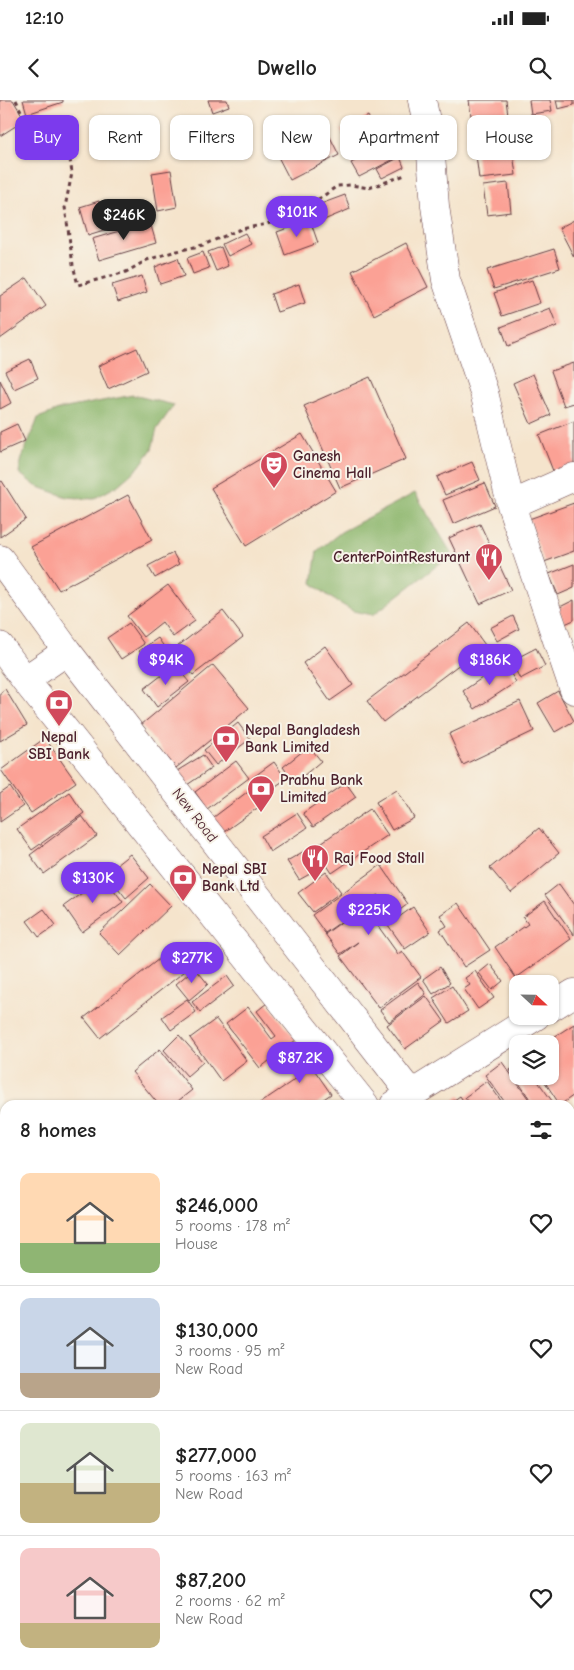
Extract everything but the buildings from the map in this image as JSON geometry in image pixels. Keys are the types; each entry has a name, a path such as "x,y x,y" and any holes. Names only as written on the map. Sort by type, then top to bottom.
{"street":[{"path":"422,100 430,142 435,206 446,280 484,392 511,505 574,690"},
{"path":"511,505 574,477"},
{"name":"New Road","path":"0,559 403,1099"},
{"path":"0,646 25,680 362,1100"},
{"path":"25,680 67,650"},
{"path":"559,1002 574,993"},
{"path":"403,1099 522,1025"}],"path":[{"path":"16,100 34,139 50,141 69,153 72,174 65,207 73,265 78,285 126,272 147,260 203,246 240,229 267,224 285,217 322,197 337,186 352,185 369,188 432,166"}],"green space":[{"path":"133,395 174,405 157,429 152,449 139,467 117,486 93,499 67,497 36,486 19,473 24,452 38,418 61,409"},
{"path":"415,493 452,554 373,615 353,611 331,598 312,583 317,551 341,532"}],"place":[{"name":"Ganesh Cinema Hall","path":"274,489"},
{"name":"CenterPointResturant","path":"489,581"},
{"name":"Nepal SBI Bank","path":"59,727"},
{"name":"Nepal Bangladesh Bank Limited","path":"226,763"},
{"name":"Prabhu Bank Limited","path":"261,813"},
{"name":"Raj Food Stall","path":"315,882"},
{"name":"Nepal SBI Bank Ltd","path":"183,902"}]}
